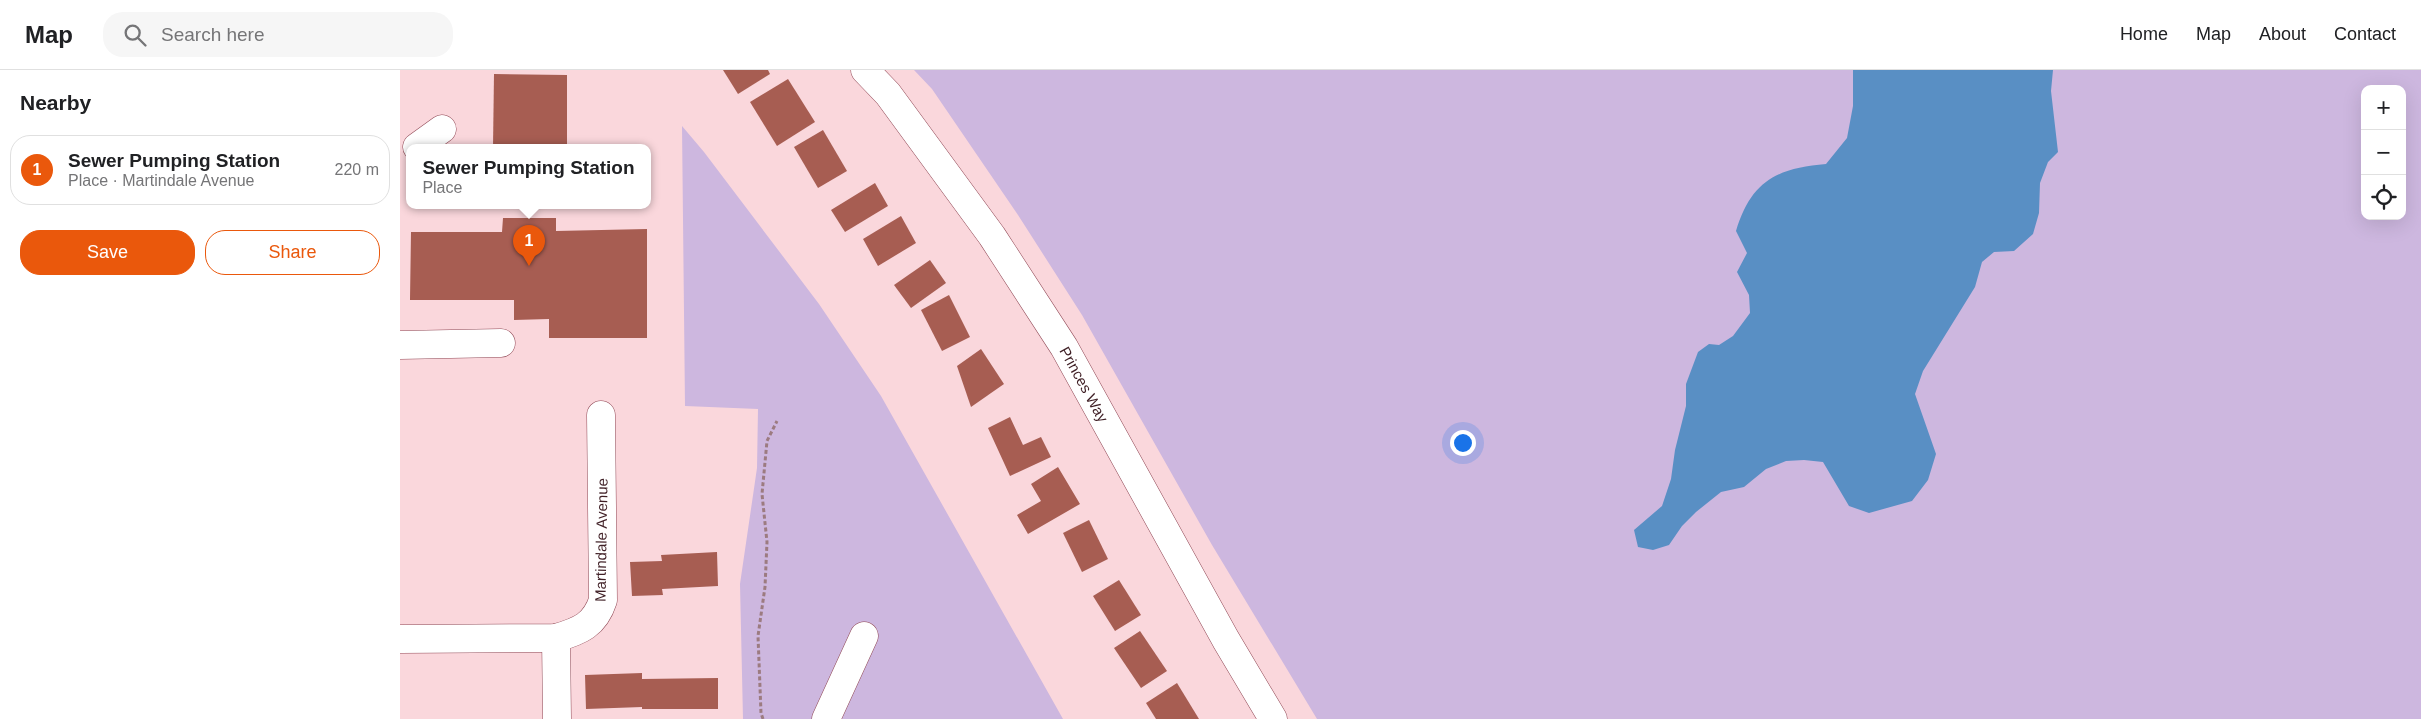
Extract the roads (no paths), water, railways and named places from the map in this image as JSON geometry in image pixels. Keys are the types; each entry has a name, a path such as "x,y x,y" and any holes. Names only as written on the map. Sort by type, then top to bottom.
{"street":[{"name":"Princes Way","path":"865,70 888,94 986,228 1064,347 1226,640 1273,719"},
{"path":"421,144 442,129"},
{"path":"400,346 501,343"},
{"name":"Martindale Avenue","path":"400,639 556,638 577,632 599,614 603,600 601,415"},
{"path":"826,719 864,636"},
{"path":"556,638 557,719"}],"water":[{"path":"1853,70 2053,70 2051,91 2058,152 2048,162 2040,183 2039,213 2033,234 2014,251 1994,252 1982,262 1975,287 1923,371 1915,394 1936,454 1928,480 1912,501 1869,513 1849,506 1823,462 1786,461 1766,469 1744,487 1721,492 1682,526 1669,545 1653,550 1638,547 1634,530 1662,506 1671,479 1675,450 1686,406 1686,384 1698,352 1709,344 1719,345 1733,336 1750,313 1749,295 1737,272 1747,253 1736,231 1742,214 1758,189 1768,180 1793,169 1826,164 1847,138 1853,106"}],"place":[{"name":"Sewer Pumping Station","path":"529,266"}]}
